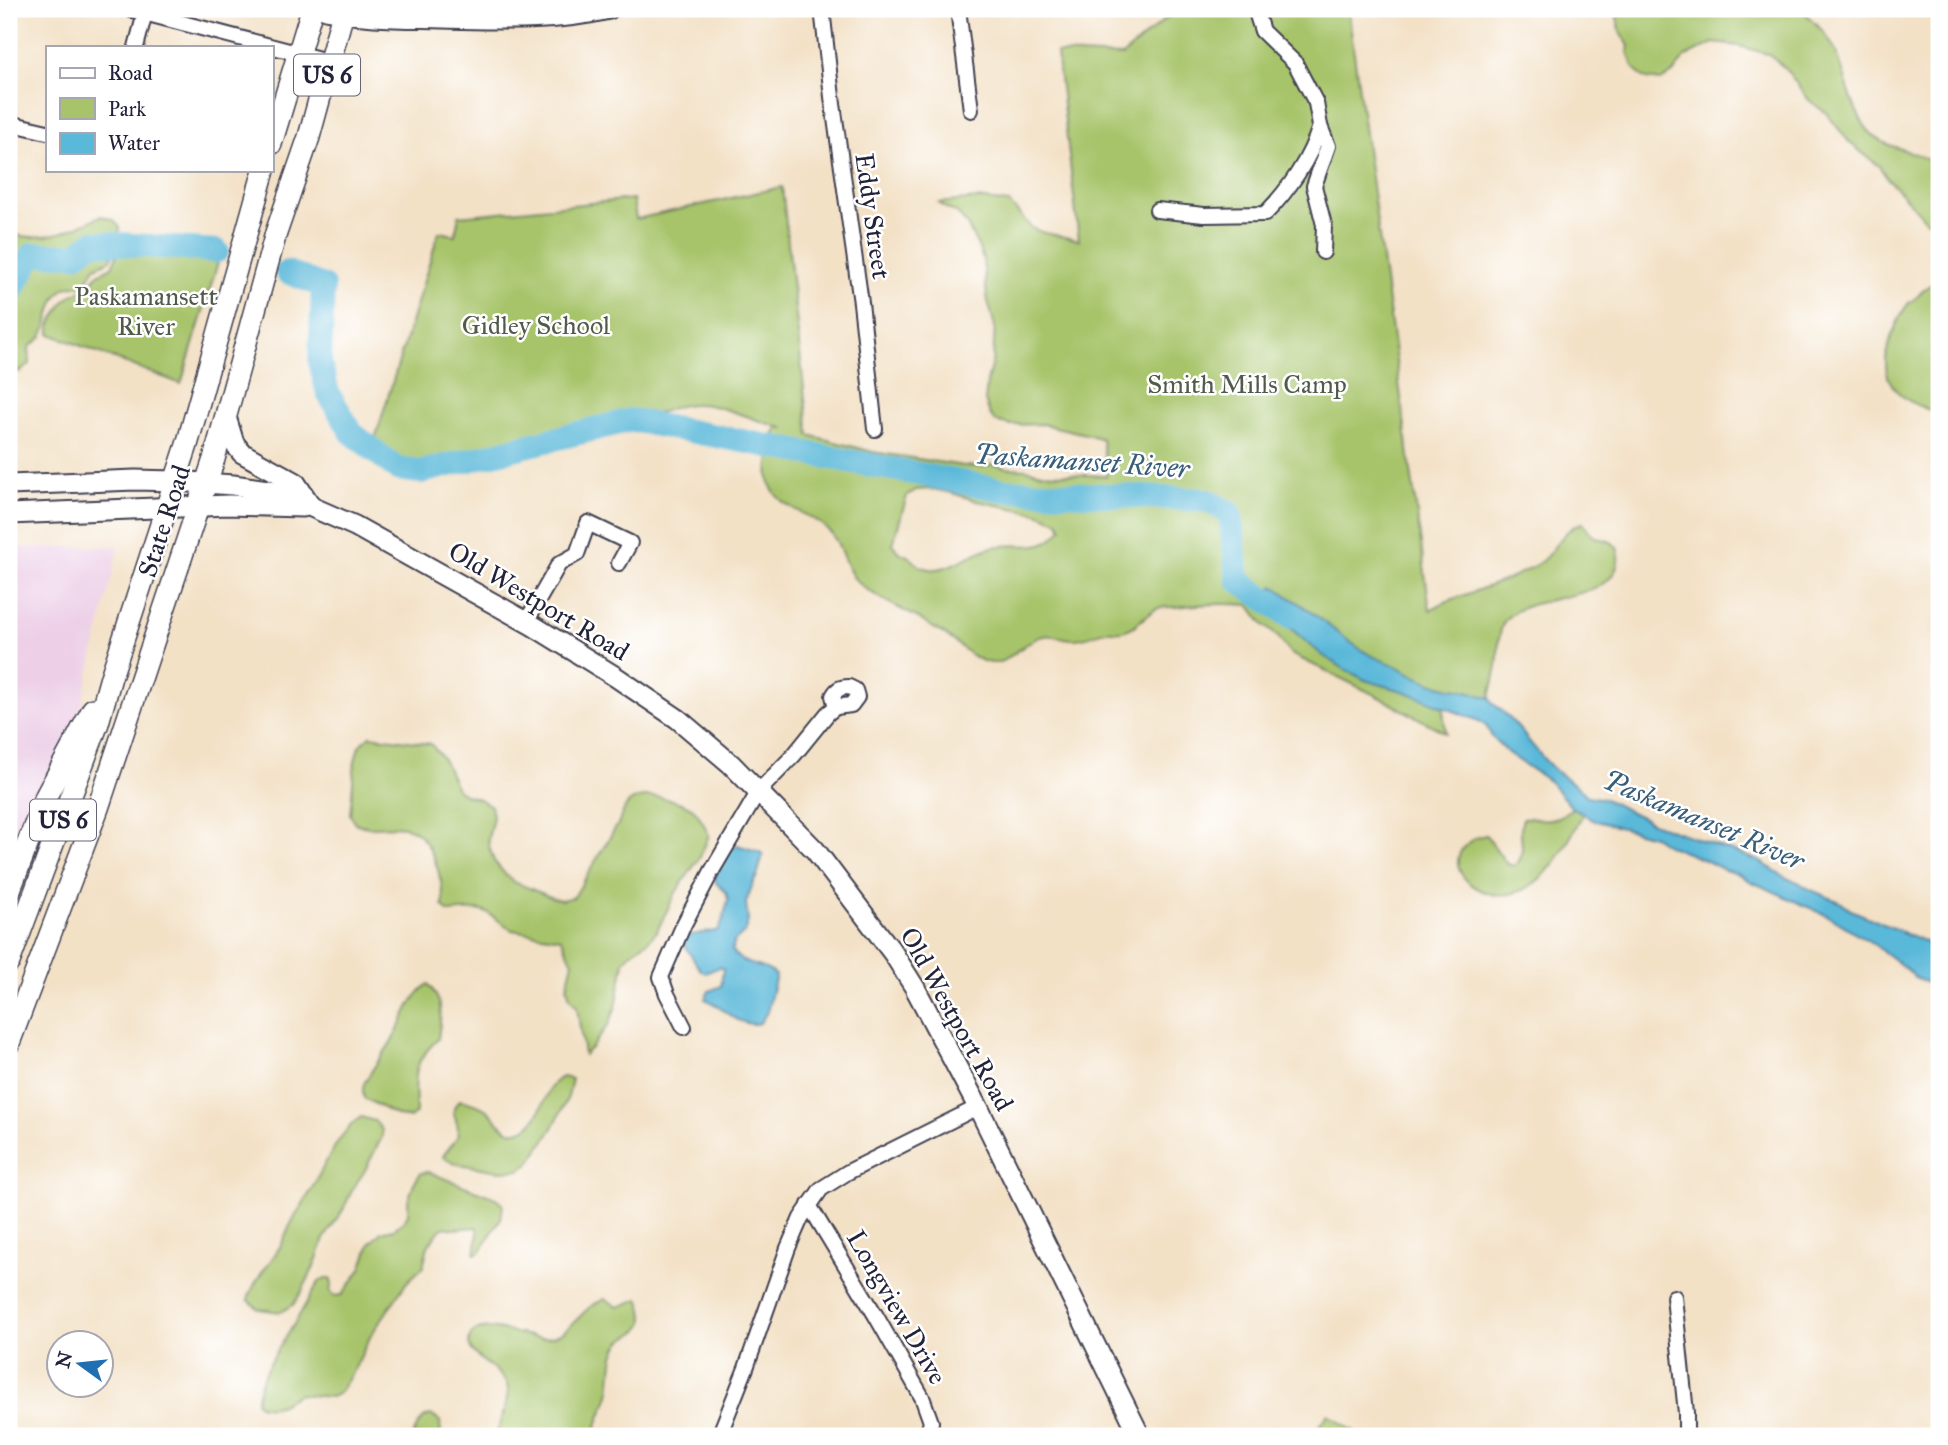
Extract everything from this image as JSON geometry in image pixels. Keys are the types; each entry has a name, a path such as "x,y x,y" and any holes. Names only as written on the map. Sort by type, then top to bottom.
{"main road":[{"name":"US 6","path":"273,138 312,9"},
{"path":"338,10 364,16 528,19 609,9"},
{"name":"State Road","path":"9,1043 98,808 206,482 276,233 331,62 338,10"},
{"name":"State Road","path":"9,962 98,723 175,481 263,172"},
{"path":"226,417 234,443 242,453 295,482 311,507"},
{"name":"Old Westport Road","path":"9,485 135,480 206,482 275,491 376,537 527,622 678,719 731,764 815,849 893,953 935,1023 978,1107 1139,1436"},
{"name":"Old Westport Road","path":"9,514 198,506 311,507"},
{"path":"9,892 46,796 111,677"}],"street":[{"path":"129,9 272,46"},
{"name":"Eddy Street","path":"822,9 875,429"},
{"path":"958,9 971,110"},
{"path":"1255,9 1262,31 1295,63 1316,103 1328,146 1314,186 1324,225 1323,252"},
{"path":"136,46 145,13"},
{"path":"273,46 331,62"},
{"path":"9,123 46,132"},
{"path":"1157,210 1204,215 1265,214 1280,199 1302,167 1321,126"},
{"path":"527,622 559,564 577,554 588,523 630,543 619,563"},
{"path":"684,1027 661,977 684,924 759,791 836,707"},
{"path":"719,1436 788,1248 809,1205 821,1189 978,1107"},
{"name":"Longview Drive","path":"809,1205 922,1397 931,1422 927,1436"},
{"path":"1674,1297 1686,1436"}],"shaded area":[{"path":"119,546 54,821 9,933 9,548"}],"green space":[{"path":"1177,9 1348,9 1430,610 1536,565 1577,525 1583,523 1593,536 1617,547 1617,566 1609,579 1594,588 1518,610 1506,619 1500,635 1490,698 1455,688 1440,687 1446,733 1291,654 1249,605 1212,604 1158,608 1122,631 1106,631 1075,639 1043,636 998,663 985,662 920,619 861,585 851,573 839,546 826,528 775,494 768,473 770,457 777,427 786,429 717,407 684,405 621,427 526,446 412,464 399,462 375,439 439,232 455,235 459,216 633,199 636,219 782,187 809,435 873,452 964,466 981,467 992,464 1043,473 1107,476 1102,439 1042,424 1011,425 995,421 990,414 985,401 993,358 995,327 987,297 983,260 966,223 956,212 939,203 977,199 1009,203 1032,228 1079,240 1057,53 1122,56","holes":["932,489 1037,513 1058,521 1062,528 1047,542 1038,545 993,547 939,569 922,567 898,551 893,544 907,496 916,490"]},
{"path":"1615,9 1799,9 1821,29 1834,48 1853,103 1868,130 1884,142 1922,157 1939,168 1939,225 1927,221 1879,166 1850,143 1826,113 1809,100 1785,68 1768,54 1739,46 1713,43 1685,57 1673,73 1661,81 1647,79 1633,67 1628,52 1629,46 1620,31"},
{"path":"101,216 114,220 120,228 111,260 95,267 85,285 70,286 57,296 45,331 29,347 30,364 9,375 9,233 33,237 56,234"},
{"name":"Paskamansett River","path":"122,244 131,251 219,259 181,384 50,334 50,325 64,302 87,287 98,274 112,267"},
{"path":"1939,282 1939,413 1909,401 1899,393 1891,383 1886,359 1904,309 1926,287"},
{"path":"370,736 431,744 443,759 457,789 491,806 493,817 489,846 494,861 504,873 514,882 561,900 574,897 630,802 645,797 667,799 687,805 699,816 709,835 700,857 676,892 657,931 624,962 616,1007 610,1022 584,1055 577,1007 570,998 567,987 573,962 561,938 512,930 488,913 478,910 448,912 443,906 439,872 422,838 404,827 367,827 355,823 350,814 355,761 359,746"},
{"path":"1572,808 1583,814 1573,833 1549,870 1530,886 1510,894 1493,894 1475,887 1461,874 1459,857 1463,848 1473,839 1486,835 1507,864 1514,866 1521,856 1523,819 1553,819"},
{"path":"428,984 439,1004 441,1016 438,1039 418,1065 415,1080 416,1113 410,1118 398,1116 364,1098 363,1086 412,1003"},
{"path":"562,1077 572,1079 568,1097 553,1128 529,1164 519,1170 498,1171 454,1163 443,1157 457,1137 454,1108 460,1100 484,1108 504,1128 521,1130 534,1121 551,1087"},
{"path":"361,1117 375,1121 382,1130 382,1137 343,1210 324,1239 302,1291 293,1305 281,1312 259,1309 248,1300 254,1285 281,1245 339,1141"},
{"path":"428,1172 496,1198 503,1205 501,1218 480,1252 475,1254 477,1227 445,1227 440,1230 428,1246 423,1267 407,1282 371,1335 339,1393 331,1397 299,1394 281,1404 270,1407 259,1405 256,1402 264,1374 319,1282 330,1278 330,1291 334,1296 342,1295 361,1269 370,1244 381,1232 394,1229 404,1221 414,1183 421,1173"},
{"path":"604,1299 619,1307 639,1299 644,1320 635,1333 617,1347 609,1396 594,1436 495,1436 508,1389 500,1375 470,1347 472,1333 489,1329 550,1337 564,1332 590,1307"},
{"path":"1328,1414 1361,1436 1311,1436"},
{"path":"431,1415 440,1421 441,1436 413,1436 422,1420"}],"water":[{"path":"1274,586 1371,655 1436,685 1490,698 1548,764 1587,796 1605,799 1655,824 1757,860 1851,910 1926,942 1939,962 1939,989 1914,977 1872,943 1828,916 1738,874 1667,845 1653,836 1596,821 1572,808 1550,782 1508,753 1479,721 1406,692 1365,680 1322,655 1276,616 1256,606"},
{"path":"737,845 763,855 746,903 748,921 745,932 734,942 732,950 746,962 776,975 767,1012 760,1023 752,1024 738,1020 705,999 709,991 721,986 723,969 719,967 706,973 701,971 680,938 718,930 728,900 726,892 716,883 715,878 726,852"}],"waterway":[{"name":"Paskamanset River","path":"9,296 33,254 76,255 93,242 217,251"},
{"name":"Paskamanset River","path":"287,272 323,286 320,362 328,393 352,433 397,469 421,472 631,420 1003,490 1206,500 1230,513 1238,580 1290,617"}],"park label":[{"name":"Gidley School","path":"536,325"},
{"name":"Smith Mills Camp","path":"1247,384"}]}
